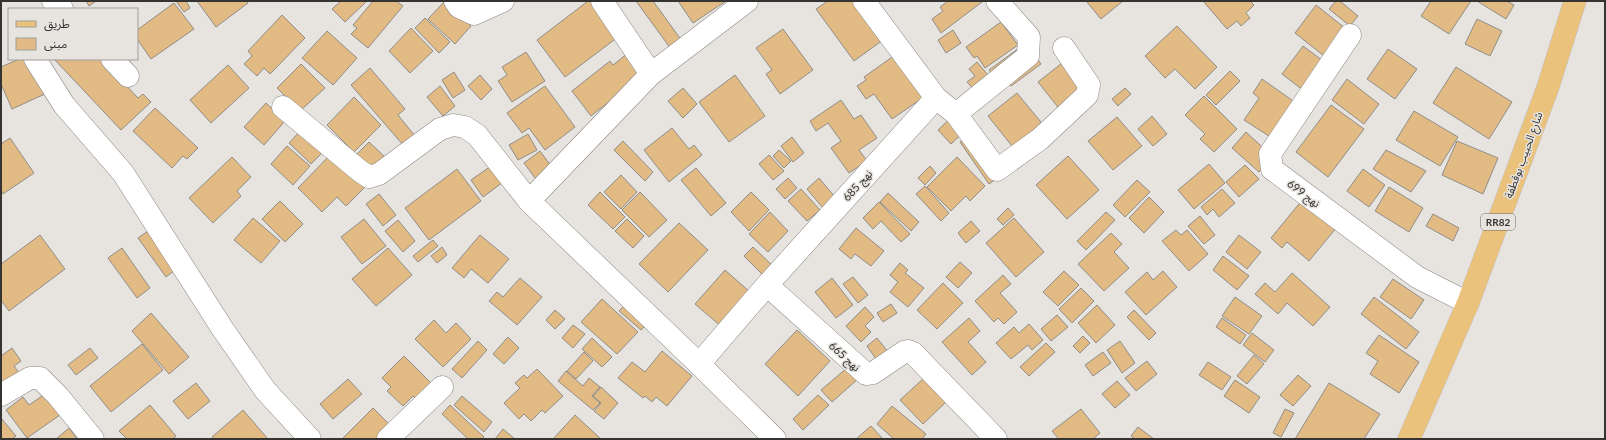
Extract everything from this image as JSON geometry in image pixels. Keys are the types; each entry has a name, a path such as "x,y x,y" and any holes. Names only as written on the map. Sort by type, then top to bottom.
{"main road":[{"name":"شارع الحبيب بوقطفة","path":"1408,439 1468,303 1548,87 1575,1"}],"street":[{"path":"53,1 61,8"},
{"path":"455,1 458,7 474,14 503,1"},
{"path":"602,1 651,74"},
{"path":"529,201 651,74 747,1"},
{"path":"864,1 936,98 956,114 997,170 1040,138 1086,95 1089,85 1064,48"},
{"path":"956,114 1028,56 1029,37 997,1"},
{"name":"نهج 699","path":"1350,35 1270,154 1272,169 1417,276 1468,303"},
{"path":"36,60 64,105 123,173 222,328 265,390 310,439"},
{"path":"113,60 128,76"},
{"name":"نهج 685","path":"699,364 767,285 936,98"},
{"path":"283,106 369,177 378,174 440,129 453,125 465,127 477,135 529,201 775,439"},
{"name":"نهج 665","path":"767,285 866,374 873,373 904,352 908,351 913,353 996,439"},
{"path":"1,395 30,378 40,378 58,396 93,439"},
{"path":"388,439 442,387"}],"building":[{"path":"86,1 96,1 89,6"},
{"path":"176,1 186,1 190,8 184,12"},
{"path":"197,1 247,1 248,3 216,27"},
{"path":"341,1 367,1 345,22 332,9"},
{"path":"373,1 396,1 403,6 368,48 351,34 357,28 353,25"},
{"path":"445,1 471,26 455,44 428,19"},
{"path":"588,1 591,1 618,37 565,77 537,40"},
{"path":"636,1 653,1 682,41 671,49"},
{"path":"678,1 726,1 693,23"},
{"path":"828,1 872,1 894,32 854,61 816,9"},
{"path":"948,1 982,2 941,33 932,19 943,11 940,7"},
{"path":"1086,1 1123,1 1101,19"},
{"path":"1203,1 1250,1 1254,5 1246,13 1250,18 1241,26 1237,21 1227,29"},
{"path":"1336,1 1340,1 1358,16 1350,26 1329,9"},
{"path":"1431,1 1471,1 1449,34 1421,16"},
{"path":"1477,1 1507,1 1514,5 1506,19"},
{"path":"174,3 194,29 151,59 138,40 138,29"},
{"path":"1316,5 1345,28 1324,56 1295,33"},
{"path":"282,15 305,38 270,74 264,68 257,76 244,64 252,56 248,51"},
{"path":"425,18 450,42 439,53 415,28"},
{"path":"1477,19 1502,31 1490,56 1465,44"},
{"path":"1001,22 1018,45 985,68 977,56 974,58 966,47"},
{"path":"1177,26 1217,67 1195,89 1175,69 1165,78 1145,56"},
{"path":"411,28 433,51 410,73 389,51"},
{"path":"783,29 813,70 780,94 766,74 772,70 756,48"},
{"path":"953,30 961,43 946,53 938,40"},
{"path":"327,31 357,58 333,85 302,58"},
{"path":"1026,43 1041,64 1011,86 1002,74 996,78 989,70"},
{"path":"1303,46 1338,72 1317,101 1282,74"},
{"path":"1388,49 1417,69 1395,99 1367,79"},
{"path":"526,52 545,81 512,102 498,81 507,75 502,67"},
{"path":"628,53 644,74 591,116 572,91 610,61 613,65"},
{"path":"895,55 924,97 892,119 874,94 866,99 857,86 866,80 864,77"},
{"path":"17,60 32,60 47,93 12,109 1,84 1,67"},
{"path":"55,60 102,60 138,98 143,94 151,102 121,130"},
{"path":"977,62 993,81 978,94 967,82 975,76 969,69"},
{"path":"1062,63 1085,92 1061,111 1038,82"},
{"path":"301,64 325,88 300,111 277,88"},
{"path":"228,65 249,88 211,123 190,100"},
{"path":"1456,67 1512,102 1489,139 1433,103"},
{"path":"370,68 405,109 398,115 415,136 404,146 351,85"},
{"path":"1230,71 1240,81 1216,105 1206,95"},
{"path":"454,72 465,90 453,98 442,80"},
{"path":"480,75 492,89 481,100 468,86"},
{"path":"735,75 765,116 729,142 699,102"},
{"path":"1262,79 1306,110 1283,145 1244,120 1259,98 1253,93"},
{"path":"1347,79 1379,104 1364,124 1332,100"},
{"path":"440,86 455,106 443,116 427,97"},
{"path":"545,86 575,127 545,150 529,128 522,133 507,113"},
{"path":"683,88 697,104 683,118 668,101"},
{"path":"1125,88 1131,94 1118,106 1112,99"},
{"path":"1017,93 1045,127 1016,151 988,116"},
{"path":"1204,96 1237,129 1214,152 1200,139 1205,134 1185,115"},
{"path":"354,97 381,125 354,152 327,125"},
{"path":"841,100 854,119 861,115 877,138 859,150 867,161 849,173 831,148 841,141 828,123 816,131 810,121"},
{"path":"266,103 285,121 264,145 244,127"},
{"path":"1331,105 1364,129 1328,177 1296,152"},
{"path":"155,108 198,148 187,159 183,156 172,168 133,131"},
{"path":"1414,111 1458,137 1440,166 1396,140"},
{"path":"956,113 969,127 951,144 938,130"},
{"path":"1152,116 1167,134 1153,146 1138,129"},
{"path":"1117,117 1142,146 1113,170 1088,141"},
{"path":"672,128 689,149 694,145 702,155 669,182 644,150"},
{"path":"302,129 325,150 311,164 289,143"},
{"path":"1246,132 1273,157 1259,172 1232,148"},
{"path":"974,133 1003,174 989,184 960,142"},
{"path":"528,134 537,150 518,160 509,145"},
{"path":"792,137 804,153 793,162 781,146"},
{"path":"10,138 34,173 3,194 1,190 1,144"},
{"path":"623,141 653,172 645,181 614,150"},
{"path":"1457,141 1498,158 1483,194 1442,175"},
{"path":"369,142 385,157 372,171 356,155"},
{"path":"287,146 310,166 293,185 271,164"},
{"path":"779,150 791,161 784,168 773,156"},
{"path":"1386,150 1426,171 1411,192 1373,169"},
{"path":"540,151 554,170 538,182 524,163"},
{"path":"333,152 366,186 346,206 337,197 322,212 298,188"},
{"path":"769,155 784,171 773,180 759,164"},
{"path":"1068,156 1099,190 1067,219 1036,185"},
{"path":"232,157 251,177 237,191 241,196 213,223 189,198"},
{"path":"957,157 985,186 970,201 966,196 951,211 927,187"},
{"path":"494,164 506,180 483,197 471,180"},
{"path":"1209,164 1225,183 1194,209 1178,190"},
{"path":"1245,165 1259,179 1239,197 1226,182"},
{"path":"930,166 936,173 925,185 918,178"},
{"path":"696,168 726,203 711,216 681,180"},
{"path":"457,169 481,201 429,240 405,208"},
{"path":"1363,169 1385,185 1369,207 1347,191"},
{"path":"621,175 637,192 621,209 604,192"},
{"path":"788,178 797,188 785,199 776,189"},
{"path":"819,178 835,197 823,208 807,189"},
{"path":"1137,180 1150,192 1125,217 1113,205"},
{"path":"925,186 949,213 941,221 916,194"},
{"path":"1389,187 1423,208 1409,232 1375,211"},
{"path":"801,189 820,210 807,221 788,201"},
{"path":"1222,189 1235,203 1219,217 1213,209 1207,215 1201,207"},
{"path":"600,192 625,217 613,229 588,205"},
{"path":"640,192 667,220 649,237 622,210"},
{"path":"751,192 769,210 749,231 731,212"},
{"path":"888,193 919,222 911,231 880,202"},
{"path":"379,194 396,215 383,226 366,204"},
{"path":"1149,197 1164,212 1144,233 1129,218"},
{"path":"1303,199 1337,227 1309,261 1287,242 1282,248 1271,238"},
{"path":"280,201 303,224 285,242 262,219"},
{"path":"879,202 910,234 901,242 881,221 873,229 863,218"},
{"path":"1008,208 1014,215 1003,225 997,219"},
{"path":"770,212 788,231 768,252 749,234"},
{"path":"1106,212 1115,220 1086,250 1077,241"},
{"path":"1433,214 1459,228 1453,241 1426,226"},
{"path":"1200,216 1215,235 1204,244 1188,226"},
{"path":"253,218 280,241 261,263 234,240"},
{"path":"1014,218 1044,252 1016,277 986,243"},
{"path":"364,219 386,246 362,264 341,237"},
{"path":"627,219 644,236 633,248 615,231"},
{"path":"398,220 415,241 403,252 385,231"},
{"path":"971,221 980,231 966,243 958,233"},
{"path":"679,223 708,250 668,292 639,264"},
{"path":"856,228 884,251 871,266 855,254 851,259 839,249"},
{"path":"151,229 179,267 166,277 138,238"},
{"path":"1176,230 1181,235 1187,230 1208,254 1189,271 1162,241"},
{"path":"1111,233 1122,244 1114,252 1129,268 1104,291 1078,264"},
{"path":"40,235 65,269 9,311 1,300 1,264"},
{"path":"480,235 509,259 488,283 471,269 464,278 452,268"},
{"path":"1239,235 1261,252 1247,269 1226,252"},
{"path":"433,240 438,246 418,262 413,256"},
{"path":"442,247 447,255 437,263 431,256"},
{"path":"753,247 774,267 765,277 744,256"},
{"path":"122,248 150,288 137,298 108,258"},
{"path":"388,248 412,275 376,306 352,279"},
{"path":"1223,256 1249,276 1237,290 1213,270"},
{"path":"960,262 972,273 958,288 946,277"},
{"path":"900,263 908,270 905,273 924,288 908,307 890,292 898,282 890,275"},
{"path":"725,270 759,300 730,334 695,304"},
{"path":"1064,271 1079,285 1058,306 1043,292"},
{"path":"1163,271 1177,287 1146,315 1125,292 1147,272 1153,280"},
{"path":"1292,273 1330,307 1313,326 1287,303 1278,314 1255,294 1265,283 1275,292"},
{"path":"1003,275 1011,284 1000,293 1017,312 1004,324 998,318 994,322 975,301"},
{"path":"853,277 868,295 858,303 843,284"},
{"path":"520,278 542,297 517,325 489,301 497,292 503,297"},
{"path":"832,278 853,305 836,318 815,292"},
{"path":"1393,279 1424,300 1411,319 1380,297"},
{"path":"943,283 963,303 937,329 917,310"},
{"path":"1081,288 1094,301 1072,323 1059,309"},
{"path":"1235,297 1262,316 1249,334 1222,316"},
{"path":"1374,297 1419,332 1406,349 1361,314"},
{"path":"602,299 638,332 617,354 581,322"},
{"path":"891,304 897,313 883,322 877,313"},
{"path":"625,305 646,325 641,330 619,311"},
{"path":"1097,305 1115,325 1096,343 1078,323"},
{"path":"865,307 874,317 865,326 871,332 861,342 846,326"},
{"path":"555,310 565,319 555,329 546,320"},
{"path":"1134,310 1156,333 1149,340 1127,317"},
{"path":"151,313 189,357 169,374 132,331"},
{"path":"1057,315 1068,327 1051,341 1041,329"},
{"path":"969,318 980,331 968,342 986,362 972,375 942,342"},
{"path":"1222,318 1246,335 1240,344 1216,327"},
{"path":"434,320 446,333 456,323 471,339 443,367 415,339"},
{"path":"1029,324 1043,340 1032,350 1028,345 1011,359 996,343 1014,327 1019,333"},
{"path":"573,325 585,334 573,348 562,338"},
{"path":"797,330 830,361 798,396 765,364"},
{"path":"1252,333 1274,350 1265,362 1243,345"},
{"path":"1379,335 1419,362 1399,393 1370,374 1378,361 1366,353"},
{"path":"1083,336 1090,343 1080,353 1073,346"},
{"path":"508,337 519,348 504,364 493,354"},
{"path":"592,338 612,357 602,367 582,349"},
{"path":"877,338 889,353 878,362 867,346"},
{"path":"478,341 487,350 462,378 452,369"},
{"path":"1120,341 1135,363 1122,373 1107,350"},
{"path":"1046,343 1055,352 1029,376 1020,367"},
{"path":"142,344 163,370 111,412 90,386"},
{"path":"12,348 21,361 14,366 20,374 1,388 1,356"},
{"path":"90,348 98,358 76,375 68,365"},
{"path":"662,351 692,376 667,406 656,397 652,402 645,396 643,398 618,378 632,362 645,372"},
{"path":"584,352 593,361 576,379 567,371"},
{"path":"1103,352 1111,363 1093,376 1085,365"},
{"path":"1254,355 1264,364 1247,384 1237,376"},
{"path":"404,356 432,384 417,400 413,396 403,406 387,391 391,387 382,378"},
{"path":"1147,361 1157,374 1136,391 1125,378"},
{"path":"1208,362 1231,377 1222,390 1199,375"},
{"path":"848,367 858,379 832,402 821,390"},
{"path":"537,369 563,396 545,413 542,410 531,421 524,414 519,419 504,403 520,388 515,383 524,375 527,378"},
{"path":"566,371 583,386 589,378 600,387 592,396 600,403 593,410 558,381"},
{"path":"1298,375 1311,386 1293,406 1280,395"},
{"path":"924,378 946,402 923,424 900,400"},
{"path":"348,379 362,394 333,419 320,404"},
{"path":"1235,380 1260,397 1249,413 1224,396"},
{"path":"1117,381 1130,395 1115,408 1102,394"},
{"path":"196,383 210,401 188,419 173,401"},
{"path":"1329,383 1380,414 1364,439 1295,439"},
{"path":"601,387 618,403 604,419 594,411 601,403 593,396"},
{"path":"45,394 60,415 27,438 6,410 23,397 29,405"},
{"path":"818,395 829,405 803,430 793,419"},
{"path":"462,396 492,422 484,432 454,405"},
{"path":"150,405 176,436 173,439 127,439 119,431"},
{"path":"450,405 484,437 482,439 468,439 442,414"},
{"path":"892,406 926,434 922,439 894,439 877,424"},
{"path":"373,408 393,428 382,439 342,439"},
{"path":"1081,409 1100,433 1093,439 1059,439 1052,431"},
{"path":"1285,409 1294,413 1281,437 1273,433"},
{"path":"243,410 268,439 214,439 212,437"},
{"path":"575,415 601,439 553,439"},
{"path":"1,418 16,436 12,439 1,439"},
{"path":"871,426 883,439 856,439"},
{"path":"1138,427 1154,439 1135,439 1131,436"},
{"path":"69,428 77,439 56,439"},
{"path":"503,429 515,439 495,439"}]}
